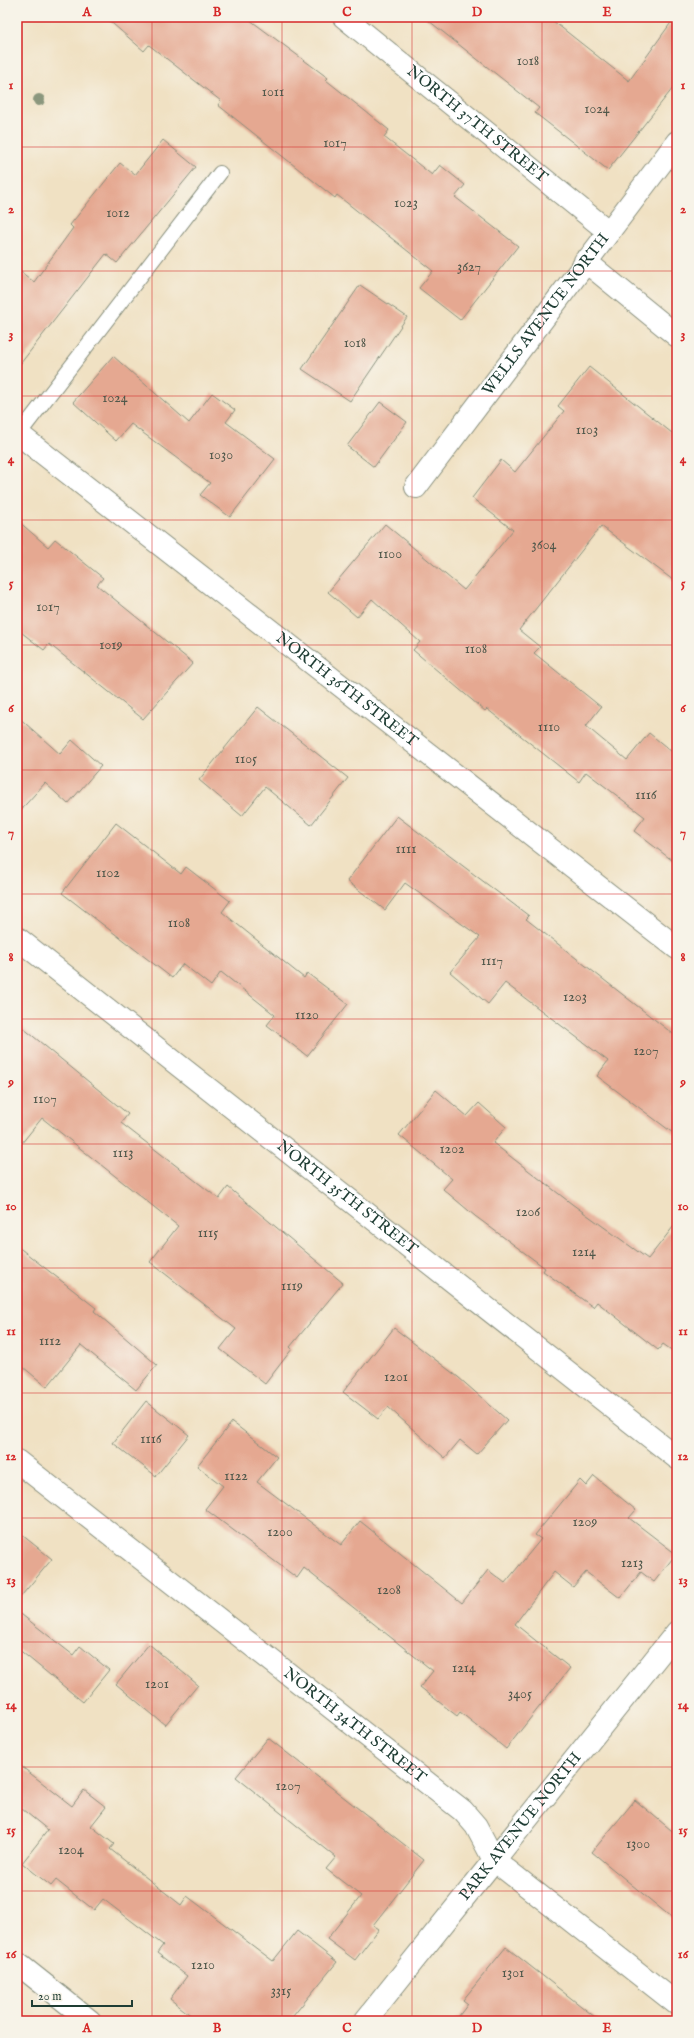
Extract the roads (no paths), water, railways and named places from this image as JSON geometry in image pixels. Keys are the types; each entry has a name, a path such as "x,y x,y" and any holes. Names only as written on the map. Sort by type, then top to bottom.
{"street":[{"name":"NORTH 37TH STREET","path":"344,17 609,232"},
{"name":"WELLS AVENUE NORTH","path":"416,487 677,142"},
{"path":"585,262 677,336"},
{"name":"NORTH 36TH STREET","path":"18,433 677,948"},
{"name":"NORTH 35TH STREET","path":"17,938 677,1458"},
{"name":"NORTH 34TH STREET","path":"17,1461 464,1811 476,1826 494,1860 677,2004"},
{"name":"PARK AVENUE NORTH","path":"365,2021 677,1632"},
{"path":"17,1963 90,2021"}],"lane":[{"path":"18,433 220,173"}]}
